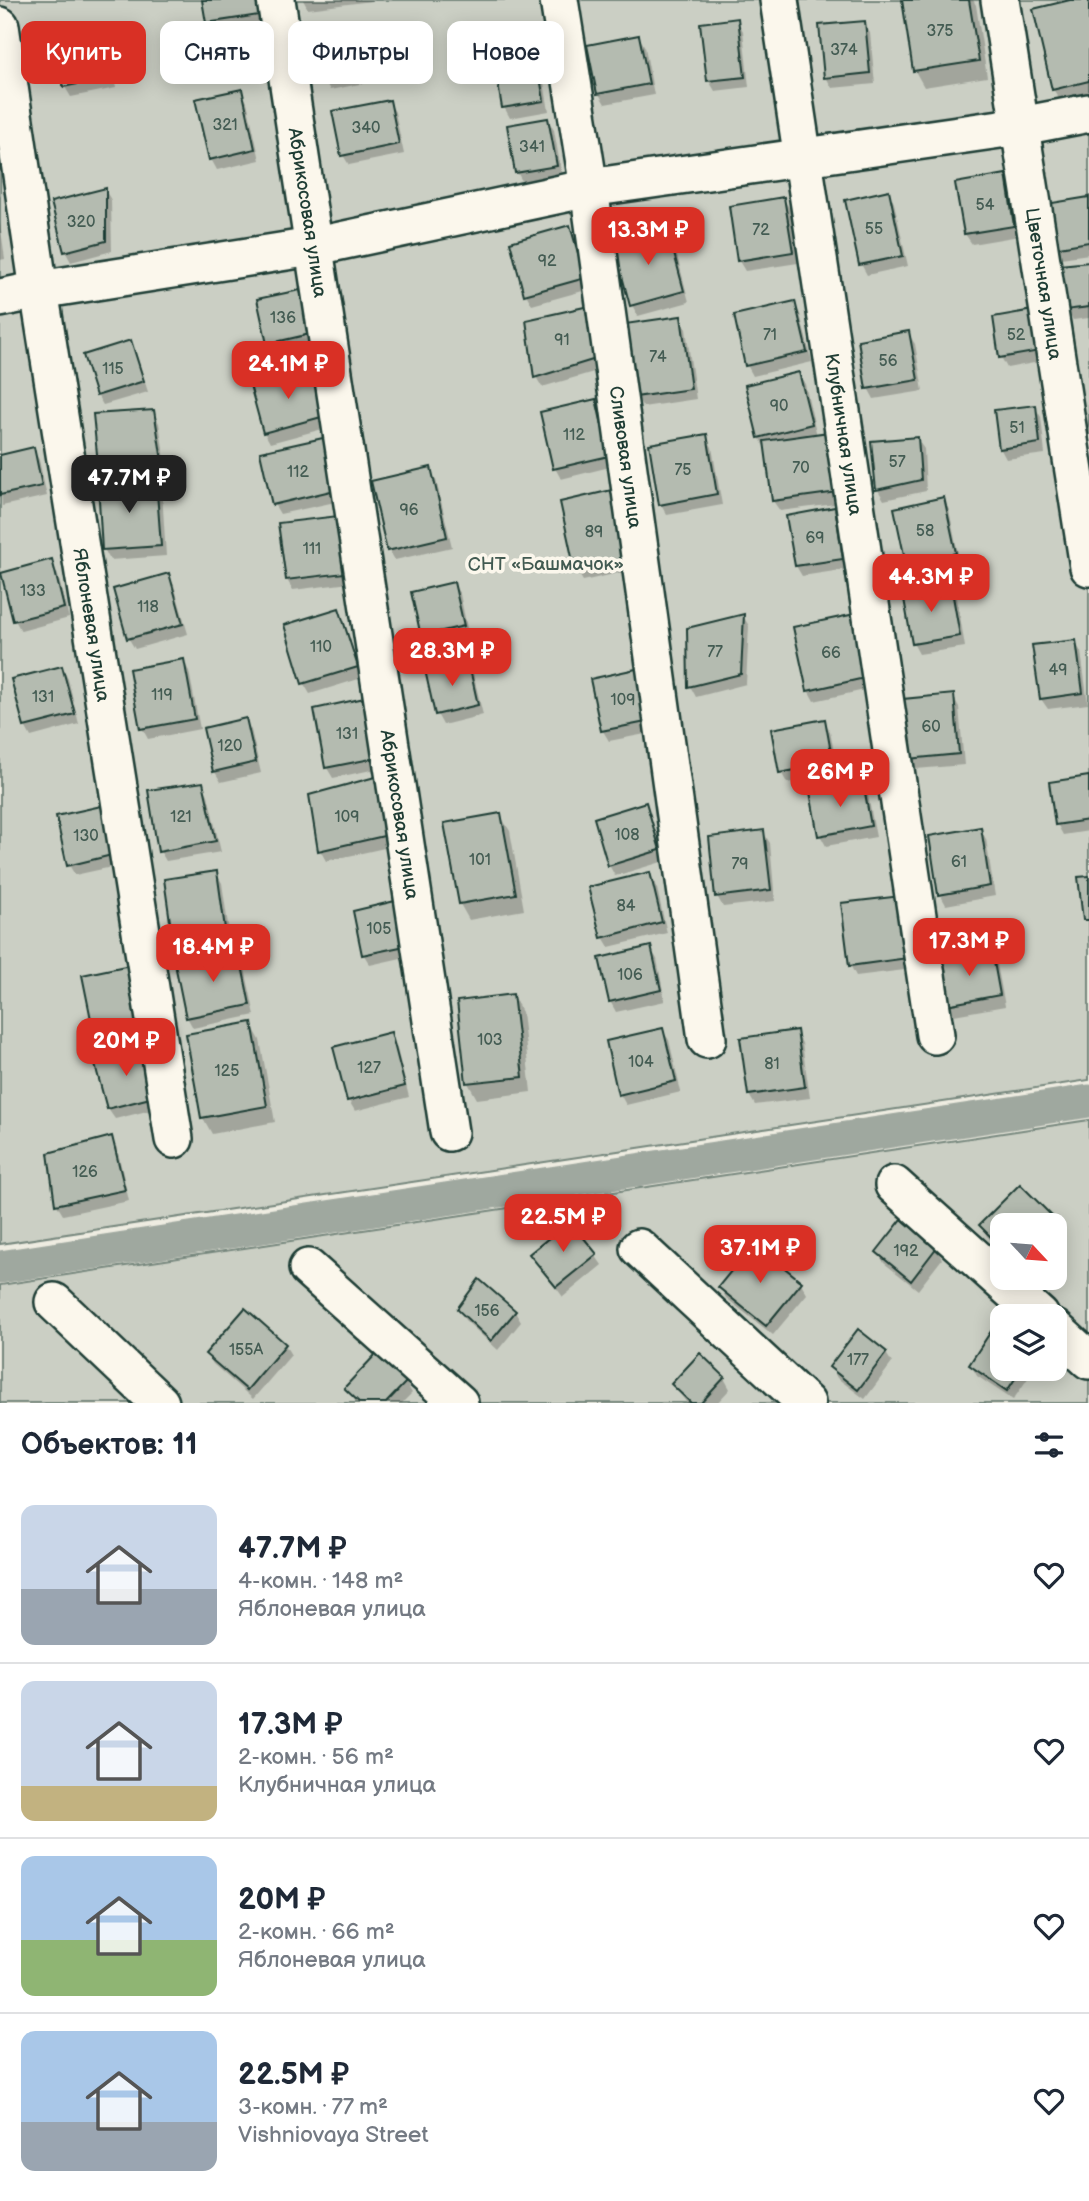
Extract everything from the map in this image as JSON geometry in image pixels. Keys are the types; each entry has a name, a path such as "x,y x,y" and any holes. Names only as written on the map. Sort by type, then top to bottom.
{"street":[{"name":"Абрикосовая улица","path":"276,0 449,1132"},
{"name":"Сливовая улица","path":"559,0 589,188 707,1040"},
{"name":"Клубничная улица","path":"779,0 935,1035"},
{"name":"Цветочная улица","path":"1000,0 1089,567"},
{"name":"Яблоневая улица","path":"0,26 39,290 174,1139"},
{"path":"0,298 312,247 589,188 802,159 1089,113"},
{"path":"894,1185 1027,1304"},
{"path":"639,1248 806,1403"},
{"path":"308,1268 459,1403"},
{"path":"54,1302 160,1403"},
{"path":"1067,1340 1089,1360"}],"green space":[{"name":"СНТ «Башмачок»","path":"0,0 1089,0 1089,1080 0,1244"},
{"path":"1089,1120 1089,1403 0,1403 0,1285"}],"building":[{"path":"202,0 257,0 259,15 206,21"},
{"path":"902,0 969,0 979,61 913,71"},
{"path":"1070,0 1089,0 1089,81 1052,90 1033,9"},
{"path":"738,18 745,77 707,81 700,23"},
{"path":"865,21 870,73 824,78 819,25"},
{"path":"639,35 649,84 597,94 587,45"},
{"path":"498,84 541,84 544,101 502,108"},
{"path":"242,89 255,149 209,160 195,99"},
{"path":"390,100 399,144 341,156 332,111"},
{"path":"548,118 557,166 515,173 507,125"},
{"path":"1006,174 1014,226 964,234 955,183"},
{"path":"106,188 106,241 64,252 51,202"},
{"path":"889,190 903,256 859,265 845,200"},
{"path":"784,197 793,252 737,261 729,206"},
{"path":"1089,197 1089,242 1053,248 1046,204"},
{"path":"570,225 585,278 524,295 510,242"},
{"path":"667,227 684,291 630,306 613,242"},
{"path":"1089,262 1089,307 1065,310 1060,265"},
{"path":"300,290 310,334 267,344 257,299"},
{"path":"795,301 807,352 745,366 734,315"},
{"path":"589,306 599,358 534,378 526,320"},
{"path":"1033,310 1040,351 999,358 993,317"},
{"path":"681,316 691,389 635,397 625,324"},
{"path":"909,331 918,380 866,389 858,340"},
{"path":"131,340 144,381 96,396 83,355"},
{"path":"313,369 325,416 263,433 250,385"},
{"path":"799,372 812,424 758,438 745,385"},
{"path":"596,399 609,456 553,469 540,412"},
{"path":"1036,405 1040,443 999,449 994,410"},
{"path":"154,410 163,467 99,474 93,414"},
{"path":"829,432 838,492 772,501 764,441"},
{"path":"707,434 717,494 659,505 649,444"},
{"path":"918,437 921,480 876,490 871,441"},
{"path":"323,438 335,490 272,505 260,452"},
{"path":"34,447 42,486 0,495 0,455"},
{"path":"431,467 447,537 387,551 371,481"},
{"path":"156,479 161,546 102,550 98,483"},
{"path":"612,490 628,559 575,571 560,502"},
{"path":"944,497 956,553 906,564 894,508"},
{"path":"835,507 843,559 795,566 786,516"},
{"path":"338,516 345,573 286,580 278,523"},
{"path":"52,559 64,608 13,621 1,573"},
{"path":"169,573 183,624 127,639 113,589"},
{"path":"454,582 464,626 421,636 411,592"},
{"path":"951,585 960,636 912,644 903,593"},
{"path":"339,608 358,667 302,684 284,625"},
{"path":"744,614 741,674 688,687 687,628"},
{"path":"855,614 869,677 807,691 793,627"},
{"path":"1076,640 1083,693 1040,699 1032,645"},
{"path":"184,659 195,719 140,729 129,669"},
{"path":"468,660 478,705 435,715 425,670"},
{"path":"62,666 75,714 24,727 11,679"},
{"path":"645,667 656,720 601,731 590,679"},
{"path":"954,694 959,754 908,759 903,699"},
{"path":"369,697 381,757 325,768 314,709"},
{"path":"246,718 256,762 213,772 203,728"},
{"path":"825,719 833,763 779,773 771,729"},
{"path":"1089,776 1089,820 1055,825 1049,782"},
{"path":"375,777 384,836 318,851 309,795"},
{"path":"203,782 216,841 158,852 148,790"},
{"path":"863,782 871,826 818,836 810,792"},
{"path":"646,802 660,850 608,866 594,818"},
{"path":"106,805 116,854 67,866 56,816"},
{"path":"501,813 516,894 459,904 444,823"},
{"path":"981,827 990,886 938,895 929,836"},
{"path":"764,830 771,890 715,897 709,837"},
{"path":"217,871 226,936 173,943 164,879"},
{"path":"650,872 662,922 601,938 588,887"},
{"path":"1089,876 1089,920 1083,920 1078,877"},
{"path":"901,896 908,958 849,966 841,903"},
{"path":"395,901 405,946 362,955 353,911"},
{"path":"651,946 661,990 609,1002 599,958"},
{"path":"239,951 250,1005 186,1018 175,964"},
{"path":"992,951 1000,995 946,1005 938,961"},
{"path":"135,964 147,1023 94,1034 82,975"},
{"path":"513,994 523,1077 466,1083 457,1001"},
{"path":"252,1022 267,1106 201,1118 186,1034"},
{"path":"663,1028 676,1081 618,1095 606,1041"},
{"path":"797,1030 805,1087 748,1095 740,1038"},
{"path":"391,1032 405,1086 347,1101 333,1047"},
{"path":"146,1048 158,1096 107,1109 94,1061"},
{"path":"112,1136 125,1190 55,1205 48,1153"},
{"path":"1020,1184 1049,1213 991,1213"},
{"path":"990,1214 990,1236 979,1225"},
{"path":"902,1219 937,1247 911,1281 876,1252"},
{"path":"570,1221 597,1254 556,1287 529,1254"},
{"path":"754,1243 802,1282 766,1326 718,1287"},
{"path":"479,1279 516,1311 491,1341 457,1309"},
{"path":"245,1308 286,1344 247,1390 205,1354"},
{"path":"858,1329 887,1352 858,1390 829,1367"},
{"path":"990,1333 990,1379 969,1365"},
{"path":"377,1353 407,1381 386,1403 360,1403 344,1388"},
{"path":"700,1353 725,1377 701,1403 691,1403 671,1384"},
{"path":"992,1381 1014,1381 1007,1391"}],"waterway":[{"path":"0,1267 1089,1101"}]}
